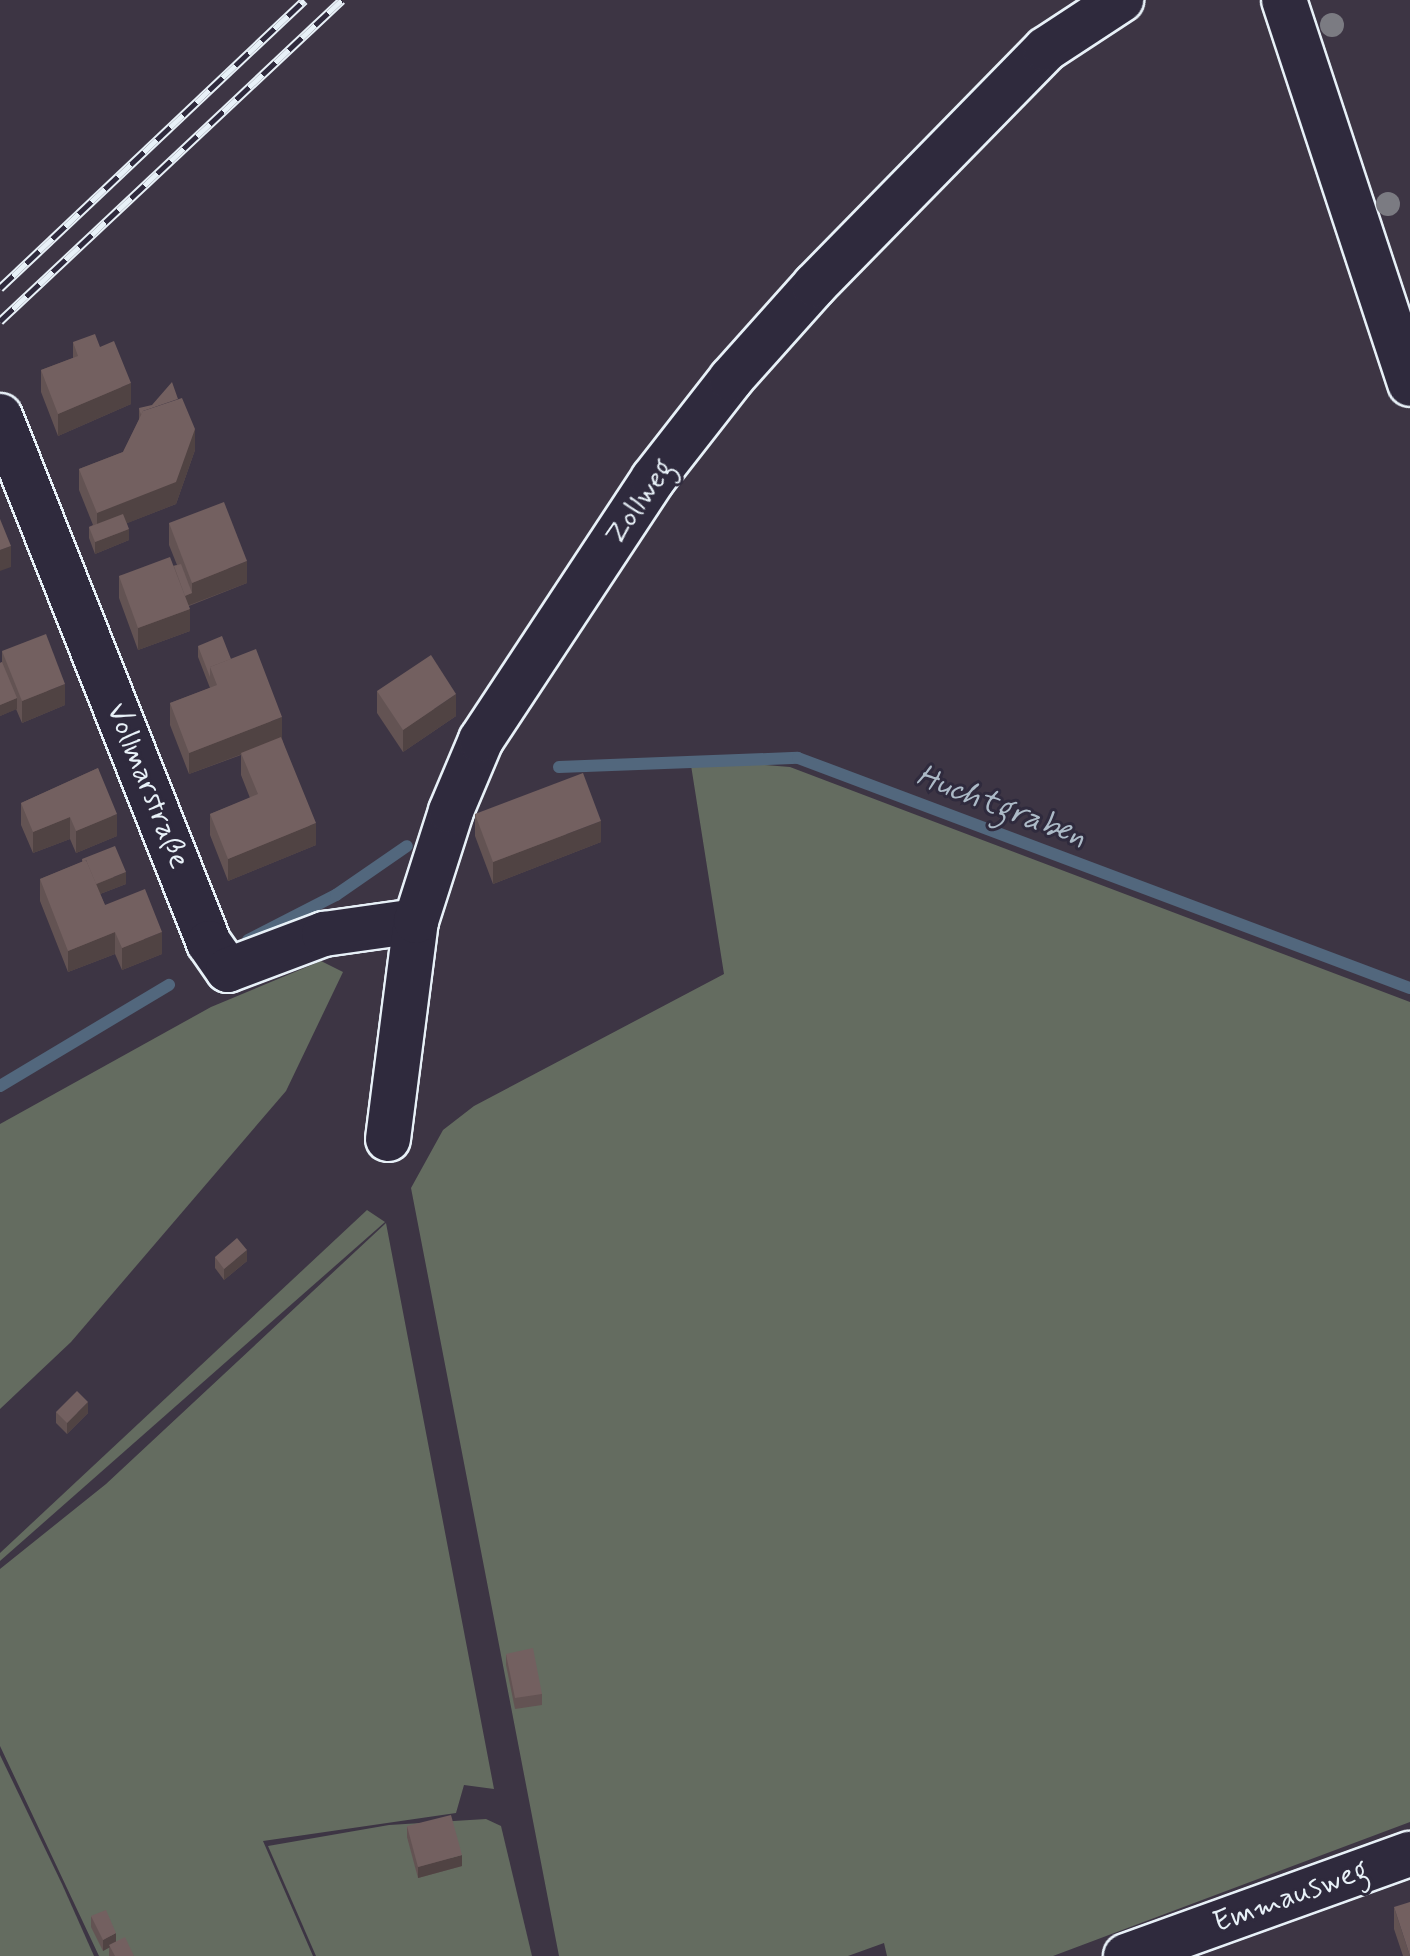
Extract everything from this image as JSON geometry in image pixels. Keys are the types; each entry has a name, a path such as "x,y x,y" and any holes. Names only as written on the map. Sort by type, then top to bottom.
{"street":[{"name":"Zollweg","path":"388,1139 416,921 451,811 481,740 653,479 731,379 826,274 1046,49 1121,0"},
{"path":"1284,0 1410,384"},
{"name":"Vollmarstraße","path":"0,416 209,943 228,970 324,934 416,921"},
{"name":"Emmausweg","path":"1126,1956 1410,1854"}],"shaded area":[{"path":"690,759 790,767 1410,1002 1410,1822 1053,1956 887,1956 884,1943 848,1956 559,1956 411,1188 443,1130 474,1106 724,974"},
{"path":"321,961 343,972 286,1091 71,1342 0,1409 0,1124 211,1007"},
{"path":"367,1210 385,1222 0,1561 0,1553"},
{"path":"386,1223 494,1789 464,1785 456,1813 263,1841 313,1956 99,1956 0,1746 0,1569 106,1484"},
{"path":"0,1755 62,1884 94,1956 0,1956"},
{"path":"486,1819 501,1826 532,1956 316,1956 268,1846 389,1825"}],"building":[{"path":"95,334 100,347 114,341 131,383 58,414 41,370 78,356 73,342"},
{"path":"172,382 178,399 143,411 141,415 139,408 152,405"},
{"path":"182,398 195,429 176,482 97,513 79,469 123,452 143,411"},
{"path":"224,502 247,561 192,583 169,523"},
{"path":"123,514 129,529 95,542 89,527"},
{"path":"0,519 11,546 0,550"},
{"path":"170,557 190,609 138,628 119,576"},
{"path":"181,564 192,593 185,596 174,566"},
{"path":"46,634 65,684 22,701 2,651"},
{"path":"222,636 231,659 210,667 210,677 198,646"},
{"path":"256,649 282,717 189,753 170,703 217,685 210,667"},
{"path":"431,655 456,694 403,730 377,691"},
{"path":"0,663 17,698 0,705"},
{"path":"281,737 316,823 228,859 210,814 258,794 241,753"},
{"path":"98,768 117,814 76,831 70,817 33,832 21,803"},
{"path":"583,773 601,821 493,862 475,814"},
{"path":"115,846 126,872 96,884 86,860 83,862 82,859"},
{"path":"86,860 105,905 145,889 162,932 122,948 115,932 68,951 40,879"},
{"path":"237,1238 247,1250 224,1269 215,1257"},
{"path":"77,1391 88,1402 67,1423 56,1412"},
{"path":"533,1648 542,1694 515,1698 506,1654"},
{"path":"451,1815 462,1855 418,1867 407,1826"},
{"path":"1410,1902 1410,1956 1394,1907"},
{"path":"106,1910 116,1933 103,1940 91,1916"},
{"path":"125,1937 134,1956 115,1956 109,1945"}],"waterway":[{"name":"Huchtgraben","path":"559,767 798,758 1410,988"},
{"name":"Huchtgraben","path":"248,940 336,895 407,846"},
{"name":"Huchtgraben","path":"0,1086 169,985"}],"railway":[{"path":"0,288 305,0"},
{"path":"0,321 342,0"}]}
